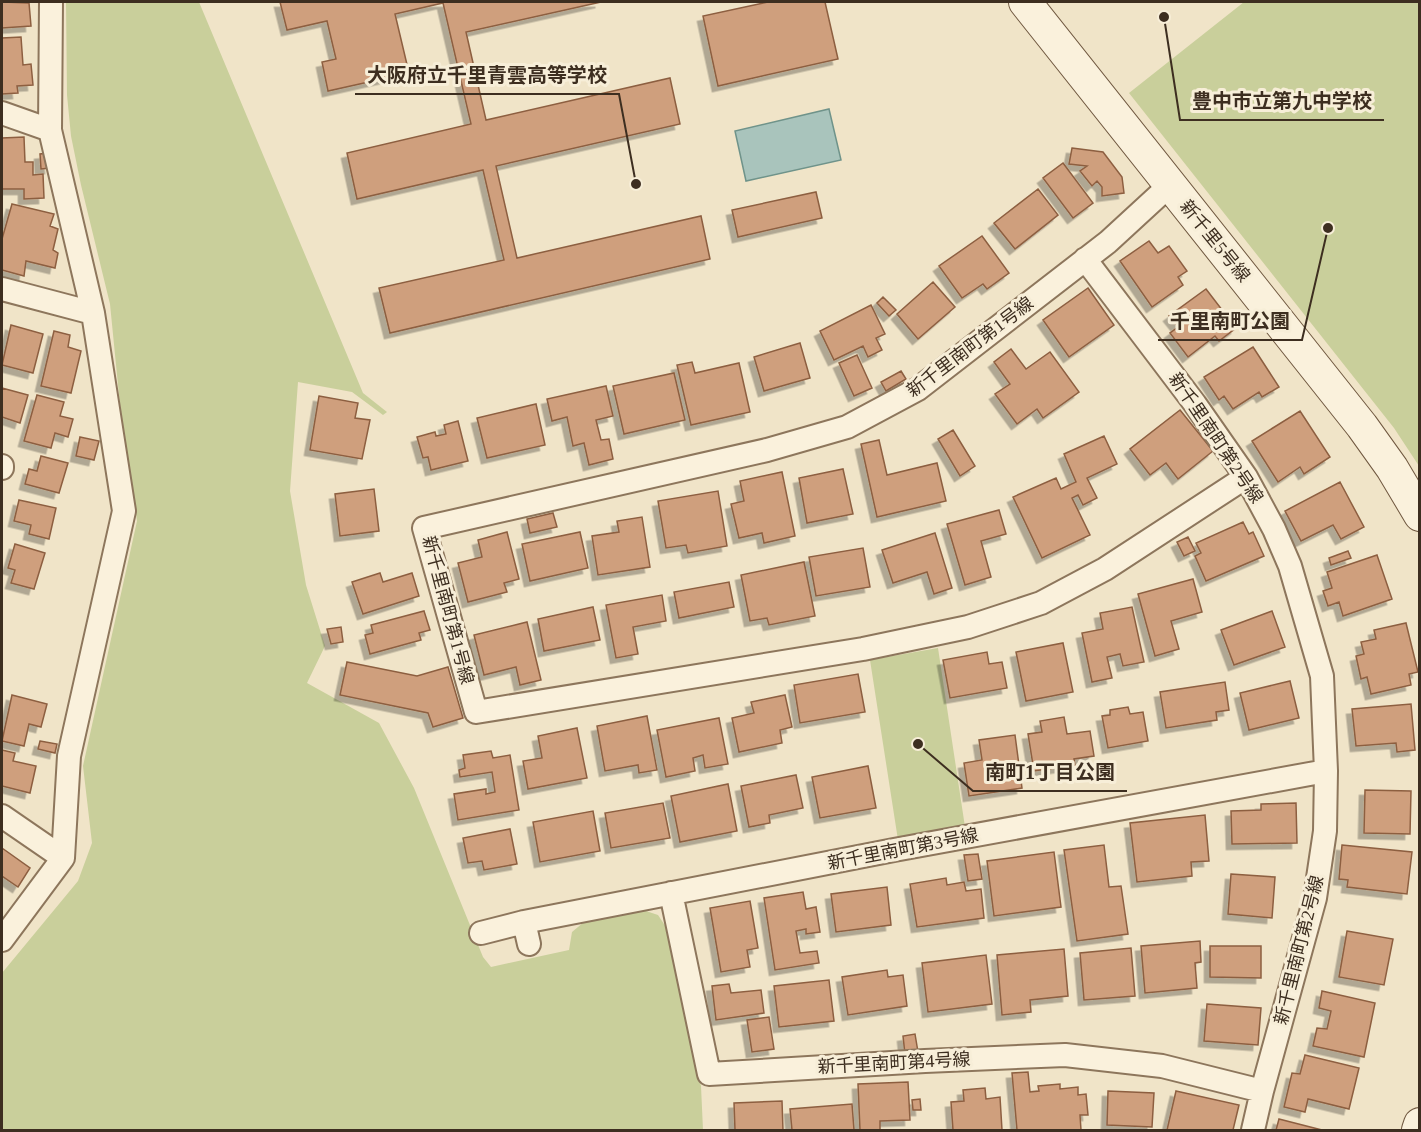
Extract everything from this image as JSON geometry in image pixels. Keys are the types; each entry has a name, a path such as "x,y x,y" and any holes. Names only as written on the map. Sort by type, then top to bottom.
{"street":[{"path":"2,940 63,858 69,756 124,511 93,313 50,130 51,2"},
{"name":"新千里5号線","path":"1025,2 1368,432 1419,515"},
{"path":"2,113 50,130"},
{"name":"新千里南町第1号線","path":"1170,185 1086,259 918,389 847,427 767,450 424,528 476,712 863,649 968,627 1041,603 1105,569 1246,477"},
{"name":"新千里南町第2号線","path":"1086,259 1195,404 1246,477 1274,529 1290,566 1322,676 1326,771 1325,831 1315,898 1253,1131"},
{"path":"2,289 93,313"},
{"name":"新千里南町第3号線","path":"481,933 527,933 671,893 1326,771"},
{"path":"2,816 63,858"},
{"name":"新千里南町第4号線","path":"671,893 709,1074 1065,1055 1162,1066 1262,1091"},
{"path":"1418,1131 1419,1124"}],"green space":[{"path":"66,2 199,2 363,393 387,412 383,415 352,392 298,382 290,491 306,585 325,646 307,683 379,723 414,788 483,957 491,967 569,950 572,932 584,922 643,910 658,915 666,927 701,1086 703,1130 2,1130 2,973 78,881 92,843 83,766 137,521 120,405 110,304 71,136 67,95"},
{"path":"1244,2 1419,2 1419,466 1394,428 1129,93"},
{"path":"938,648 965,827 898,840 870,660"}],"water":[{"path":"829,109 841,160 746,181 735,131"}],"building":[{"path":"2,2 29,3 31,26 2,28"},
{"path":"280,2 601,2 466,32 486,120 670,78 680,124 496,166 517,258 701,216 710,259 390,333 379,288 504,260 483,170 357,199 347,153 471,124 443,3 395,14 409,73 328,91 322,62 336,59 327,21 287,30"},
{"path":"768,2 825,2 838,59 718,86 703,16"},
{"path":"21,37 23,65 31,64 33,85 17,86 18,93 2,94 2,38"},
{"path":"24,137 25,162 33,162 33,175 43,174 44,198 24,199 24,189 2,189 2,138"},
{"path":"1072,148 1103,152 1122,177 1124,193 1102,196 1102,187 1097,181 1092,186 1080,171 1087,166 1069,164"},
{"path":"48,153 50,168 41,169 40,154"},
{"path":"1063,163 1093,203 1073,218 1043,178"},
{"path":"1038,189 1058,215 1015,249 994,223"},
{"path":"816,192 822,218 738,237 732,210"},
{"path":"12,204 54,214 50,226 58,229 53,250 58,253 55,268 26,261 24,276 2,270 2,239"},
{"path":"982,236 1009,273 987,289 983,284 962,298 939,266"},
{"path":"1149,241 1158,253 1169,246 1187,271 1178,277 1183,285 1152,307 1120,261"},
{"path":"933,282 955,307 918,339 897,314"},
{"path":"1088,288 1114,325 1069,357 1043,320"},
{"path":"1206,289 1236,328 1219,341 1215,336 1188,357 1170,333 1178,327 1169,316"},
{"path":"883,297 896,310 889,316 877,303"},
{"path":"871,305 885,334 876,338 882,350 868,357 863,346 834,360 820,331"},
{"path":"11,325 43,334 33,373 2,365"},
{"path":"54,331 70,335 68,347 81,351 71,393 41,386"},
{"path":"800,343 810,378 764,391 754,357"},
{"path":"1253,347 1279,387 1262,397 1259,392 1233,409 1224,396 1219,400 1204,377"},
{"path":"1011,349 1026,369 1050,352 1079,392 1043,418 1037,409 1017,424 995,394 1010,384 994,362"},
{"path":"857,355 872,388 854,396 839,363"},
{"path":"692,362 695,373 739,363 750,412 691,425 677,365"},
{"path":"901,371 906,379 886,391 881,382"},
{"path":"674,373 685,420 624,434 613,386"},
{"path":"606,386 613,416 596,420 601,440 609,439 613,459 589,465 584,443 573,446 567,417 552,421 547,399"},
{"path":"2,388 28,395 20,423 2,417"},
{"path":"37,395 64,402 60,416 73,419 68,437 55,433 51,448 24,441"},
{"path":"319,396 358,403 355,418 370,420 362,459 310,450"},
{"path":"536,404 545,445 487,458 477,418"},
{"path":"1180,410 1213,451 1178,479 1166,463 1150,475 1130,449"},
{"path":"1300,411 1330,457 1304,474 1300,467 1278,482 1252,441"},
{"path":"458,421 468,461 431,470 428,457 423,458 417,437 435,432 436,436 446,434 444,425"},
{"path":"953,430 975,466 960,476 938,439"},
{"path":"1104,436 1117,464 1087,478 1097,498 1083,505 1078,495 1072,498 1090,535 1042,558 1013,497 1056,478 1061,489 1076,482 1064,454"},
{"path":"80,437 99,441 94,460 76,456"},
{"path":"879,440 887,475 937,463 946,501 877,517 861,444"},
{"path":"41,456 68,463 59,493 25,484 29,469 37,471"},
{"path":"843,469 853,514 807,523 799,478"},
{"path":"782,472 795,536 764,543 762,533 739,538 731,504 744,501 740,481"},
{"path":"1340,482 1364,527 1341,539 1333,525 1301,541 1285,511"},
{"path":"374,489 379,531 340,536 335,494"},
{"path":"718,491 727,546 688,553 686,545 666,548 658,501"},
{"path":"19,500 56,508 49,539 29,534 31,525 14,521"},
{"path":"999,510 1006,534 981,541 991,577 965,585 947,524"},
{"path":"553,513 557,527 530,533 527,519"},
{"path":"642,517 650,567 598,575 592,536 619,532 617,521"},
{"path":"1243,522 1249,534 1253,532 1264,556 1206,581 1195,556 1201,553 1196,543"},
{"path":"507,532 519,579 504,583 507,592 468,602 458,563 482,557 478,540"},
{"path":"580,532 588,568 530,581 522,544"},
{"path":"935,533 952,588 934,594 927,572 893,583 882,550"},
{"path":"1188,537 1195,551 1184,556 1177,542"},
{"path":"15,544 45,553 34,589 11,583 15,570 8,568"},
{"path":"863,548 870,587 816,596 809,557"},
{"path":"1348,551 1351,558 1331,565 1329,558"},
{"path":"1377,555 1392,599 1343,616 1339,602 1328,606 1323,591 1332,588 1327,572"},
{"path":"804,562 815,616 769,625 767,618 750,621 741,575"},
{"path":"380,573 383,582 412,573 419,596 363,614 352,582"},
{"path":"1193,579 1202,612 1171,621 1179,649 1155,656 1138,594"},
{"path":"729,582 734,607 679,618 674,592"},
{"path":"662,595 666,621 633,627 638,654 616,658 606,605"},
{"path":"593,607 600,640 544,651 538,619"},
{"path":"1132,607 1144,662 1123,666 1120,654 1107,657 1112,678 1092,682 1082,633 1103,629 1100,613"},
{"path":"424,611 430,630 419,633 421,640 370,654 365,635 373,633 371,625"},
{"path":"1272,611 1285,647 1234,665 1221,630"},
{"path":"527,622 541,680 520,685 516,667 484,675 474,635"},
{"path":"1406,623 1418,672 1409,674 1411,685 1371,694 1367,677 1361,679 1356,656 1364,654 1361,642 1376,639 1374,630"},
{"path":"341,627 343,642 331,644 327,629"},
{"path":"1063,643 1073,692 1026,701 1016,652"},
{"path":"987,652 989,664 1002,662 1007,688 950,698 943,660"},
{"path":"347,662 417,676 448,667 463,718 433,727 428,713 340,695"},
{"path":"858,674 865,712 800,723 794,685"},
{"path":"1290,681 1299,718 1249,730 1240,693"},
{"path":"1225,682 1229,710 1216,712 1217,720 1166,728 1160,692"},
{"path":"12,695 47,704 41,727 29,724 24,746 2,741"},
{"path":"785,695 792,727 780,730 782,743 739,752 732,718 754,713 751,702"},
{"path":"1411,704 1415,750 1397,752 1396,743 1356,746 1352,709"},
{"path":"1128,707 1130,714 1143,712 1148,741 1108,748 1102,716 1110,715 1110,710"},
{"path":"647,716 657,770 639,773 638,765 605,771 597,726"},
{"path":"1064,717 1067,734 1090,731 1094,756 1074,759 1075,765 1034,771 1028,734 1042,732 1040,721"},
{"path":"719,718 728,764 705,768 703,755 693,758 695,771 666,777 657,730"},
{"path":"577,728 587,778 528,789 523,761 542,758 538,736"},
{"path":"1015,735 1022,788 969,796 964,763 982,760 979,740"},
{"path":"40,741 57,744 55,753 38,749"},
{"path":"2,750 15,753 13,761 36,766 30,793 2,786"},
{"path":"491,751 493,758 510,755 519,810 458,820 454,794 486,789 486,794 495,792 492,772 460,777 459,770 465,768 463,755"},
{"path":"868,766 876,808 820,818 812,777"},
{"path":"796,775 803,808 769,815 770,823 749,827 741,786"},
{"path":"728,784 737,831 680,842 671,796"},
{"path":"1365,790 1411,791 1410,834 1364,833"},
{"path":"663,803 670,838 611,848 605,813"},
{"path":"1296,803 1297,843 1232,844 1231,811 1261,810 1261,804"},
{"path":"593,811 600,851 540,862 533,822"},
{"path":"1205,815 1209,861 1191,862 1192,876 1137,882 1130,823"},
{"path":"510,829 517,864 484,870 482,861 468,863 463,838"},
{"path":"1104,845 1109,887 1121,886 1128,934 1077,941 1064,850"},
{"path":"1342,845 1412,852 1407,894 1347,887 1348,880 1339,879"},
{"path":"2,848 30,868 18,887 2,876"},
{"path":"1054,852 1061,907 994,916 987,861"},
{"path":"978,854 982,879 968,881 964,855"},
{"path":"1231,874 1275,877 1272,918 1228,914"},
{"path":"946,878 947,885 964,882 966,891 981,889 984,918 917,927 910,884"},
{"path":"887,887 891,925 836,932 831,894"},
{"path":"803,892 806,909 816,907 820,932 806,934 806,929 796,931 800,953 817,951 819,963 775,970 764,898"},
{"path":"750,901 758,948 747,950 750,967 721,972 710,908"},
{"path":"1347,931 1393,939 1384,985 1339,977"},
{"path":"1200,941 1201,962 1195,963 1197,988 1145,993 1141,946"},
{"path":"1210,946 1261,946 1261,978 1210,977"},
{"path":"1131,948 1135,996 1084,1000 1080,953"},
{"path":"1064,949 1068,996 1030,1000 1031,1012 1002,1015 997,955"},
{"path":"986,955 992,1004 928,1012 922,963"},
{"path":"887,970 888,977 903,975 907,1006 848,1015 842,977"},
{"path":"829,980 834,1021 779,1027 774,986"},
{"path":"729,984 731,993 761,990 764,1013 716,1020 712,986"},
{"path":"1322,991 1375,1003 1364,1057 1313,1046 1317,1028 1327,1029 1331,1011 1319,1008"},
{"path":"1207,1004 1261,1008 1258,1045 1204,1041"},
{"path":"769,1017 774,1049 752,1052 747,1020"},
{"path":"915,1034 918,1052 905,1054 903,1036"},
{"path":"1305,1055 1359,1068 1349,1109 1308,1099 1305,1112 1284,1107 1292,1073 1300,1074"},
{"path":"1028,1072 1030,1092 1039,1091 1038,1086 1060,1084 1060,1089 1078,1087 1078,1095 1086,1094 1088,1115 1080,1115 1081,1130 1017,1130 1012,1073"},
{"path":"908,1082 910,1120 880,1121 880,1130 860,1130 858,1084"},
{"path":"985,1088 986,1099 1000,1097 1002,1130 953,1130 951,1102 964,1101 963,1090"},
{"path":"1108,1091 1154,1093 1152,1127 1107,1125"},
{"path":"1176,1091 1239,1105 1233,1130 1167,1130"},
{"path":"920,1099 921,1110 913,1110 912,1100"},
{"path":"782,1101 783,1130 735,1130 734,1103"},
{"path":"852,1104 854,1130 792,1130 790,1109"},
{"path":"1279,1119 1322,1130 1276,1130"}],"place":[{"name":"豊中市立第九中学校","path":"1164,17"},
{"name":"大阪府立千里青雲高等学校","path":"636,184"},
{"name":"千里南町公園","path":"1328,228"},
{"name":"南町1丁目公園","path":"918,744"}]}
